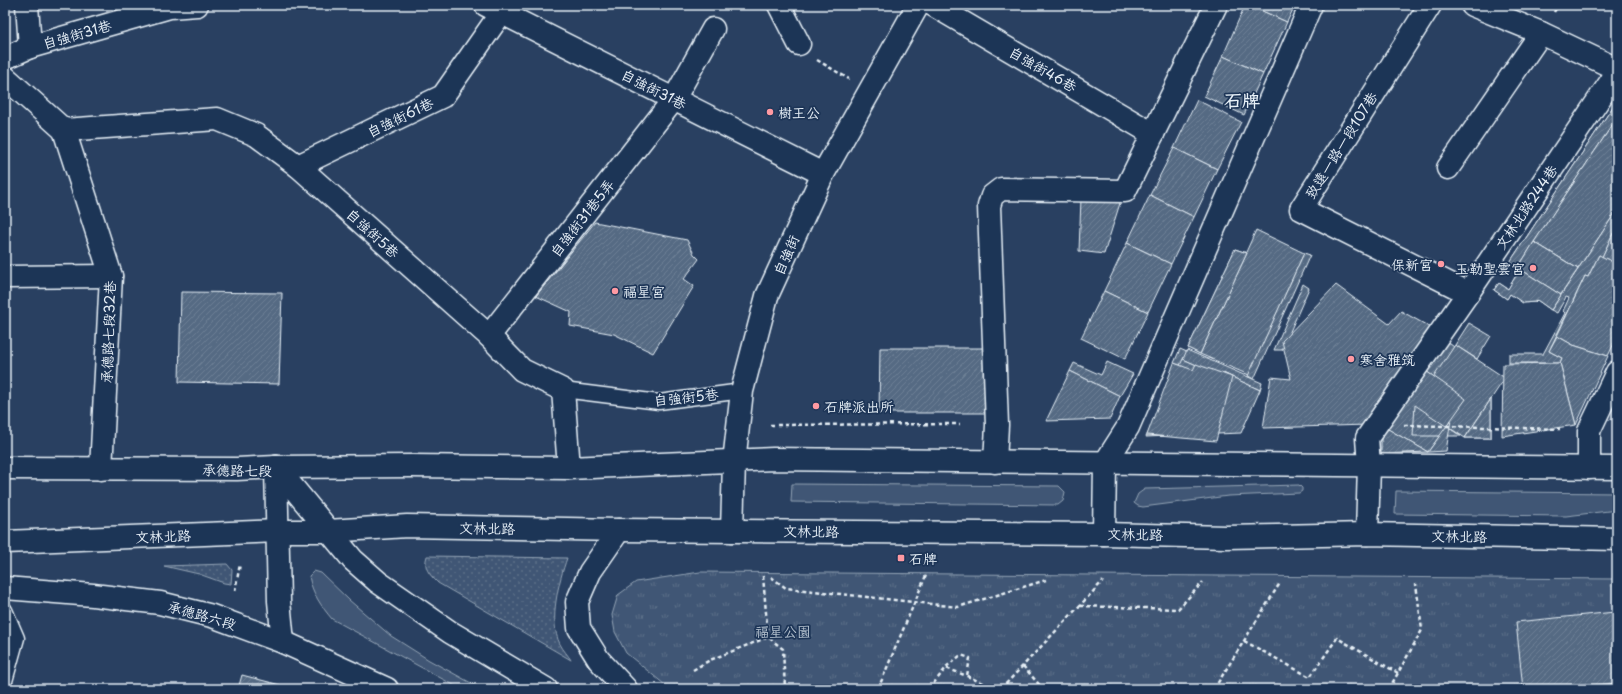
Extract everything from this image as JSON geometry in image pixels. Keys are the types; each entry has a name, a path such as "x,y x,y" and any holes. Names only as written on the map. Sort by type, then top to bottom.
{"street":[{"path":"28,5 30,47"},
{"name":"自強街31巷","path":"5,58 30,47 170,6 197,5"},
{"path":"779,5 799,44"},
{"name":"自強街","path":"732,531 734,462 742,391 768,296 823,174 918,5"},
{"name":"自強街46巷","path":"932,5 1153,134"},
{"path":"995,462 997,425 989,206 992,196 1001,189 1125,191 1216,5"},
{"path":"1104,534 1105,463 1128,427 1311,5"},
{"name":"致遠一路一段107巷","path":"1430,5 1301,209 1468,293"},
{"path":"1472,5 1541,33 1617,69"},
{"name":"自強街31巷","path":"498,8 823,174"},
{"name":"自強街61巷","path":"298,166 443,96 498,8"},
{"name":"自強街31巷5弄","path":"489,336 674,99 713,29"},
{"path":"1448,168 1541,33"},
{"name":"文林北路244巷","path":"1367,534 1369,465 1367,438 1617,75"},
{"path":"5,77 64,130"},
{"name":"自強街5巷","path":"64,130 217,119 256,134 298,166 489,336 522,370 563,390"},
{"name":"承德路七段32巷","path":"64,130 111,276 101,469"},
{"path":"5,277 111,276"},
{"path":"1589,468 1589,431 1617,372"},
{"path":"563,390 569,468"},
{"path":"282,642 279,602 276,467 412,466 569,468 734,462 773,459 1617,468"},
{"name":"承德路七段","path":"5,468 236,469 276,467 353,560 378,582 450,632 546,689"},
{"name":"文林北路","path":"5,542 278,531 328,531 407,526 619,530 1104,534 1226,537 1367,534 1617,539"},
{"path":"619,530 590,572 577,602 579,628 599,660 626,689"},
{"name":"承德路六段","path":"5,588 93,595 160,603 212,616 282,642 387,689"}],"lane":[{"name":"自強街5巷","path":"563,390 659,402 742,391"},
{"path":"5,610 17,638 5,681"}],"path":[{"path":"799,44 810,56 870,92"},
{"path":"770,425 960,424"},
{"path":"1398,425 1560,429"},
{"path":"235,591 240,564"},
{"path":"878,689 927,573"},
{"path":"763,576 768,637 783,648 785,689"},
{"path":"771,576 786,588 958,607 1046,580"},
{"path":"1001,689 1103,581"},
{"path":"1079,606 1178,609 1204,582"},
{"path":"1214,689 1280,583"},
{"path":"1389,689 1422,630 1416,584"},
{"path":"693,670 710,660 768,637"},
{"path":"1244,641 1310,677 1337,638 1398,673"},
{"path":"929,689 946,668 961,655 970,658 967,676"},
{"path":"1023,666 1043,689"},
{"path":"946,668 995,689"}],"green space":[{"path":"1617,388 1617,420 1602,419"},
{"path":"792,484 1059,486 1065,492 1063,501 1058,505 791,502"},
{"path":"1299,485 1302,488 1302,491 1299,493 1228,496 1143,507 1134,503 1138,494 1145,489"},
{"path":"1396,491 1617,493 1617,510 1566,516 1395,514"},
{"path":"427,556 567,558 558,589 555,624 560,644 571,660 438,583 426,567"},
{"path":"227,564 232,570 231,584 199,574 164,566"},
{"path":"314,571 321,573 349,600 391,636 429,660 482,689 461,689 332,619 312,588 309,576"},
{"name":"福星公園","path":"700,572 1617,579 1617,689 670,689 626,653 615,632 612,615 618,595 636,582"}],"building":[{"path":"1245,5 1249,5 1287,22 1263,74 1223,56"},
{"path":"1249,5 1295,5 1287,22"},
{"path":"1223,56 1263,74 1244,115 1204,96"},
{"path":"1197,100 1241,122 1217,169 1174,148"},
{"path":"1614,105 1617,107 1617,118 1518,268 1510,262"},
{"path":"1614,105 1617,107 1617,118 1518,268 1510,262"},
{"path":"1617,118 1617,210 1578,269 1534,242"},
{"path":"1617,118 1617,210 1578,269 1534,242"},
{"path":"1174,148 1217,169 1194,217 1150,195"},
{"path":"1150,195 1194,217 1171,264 1127,243"},
{"path":"1081,198 1121,200 1104,254 1079,251"},
{"path":"1617,210 1617,225 1602,257 1599,255 1588,277 1585,276 1549,351 1562,358 1560,363 1509,363 1509,354 1543,354 1565,313 1563,311 1569,298 1566,297 1557,313 1551,310"},
{"name":"福星宮","path":"595,222 687,240 694,254 699,259 684,279 694,286 653,353 614,334 570,326 571,312 536,296"},
{"path":"1617,225 1617,264 1602,257"},
{"path":"1256,230 1304,253 1249,375 1200,354"},
{"path":"1534,242 1578,269 1560,296 1518,268"},
{"path":"1534,242 1578,269 1560,296 1518,268"},
{"path":"1127,243 1171,264 1148,312 1104,291"},
{"path":"1235,249 1247,253 1200,354 1188,348"},
{"path":"1235,249 1247,253 1200,354 1188,348"},
{"path":"1304,253 1310,255 1254,379 1248,376"},
{"path":"1599,255 1617,264 1617,337 1608,356 1573,345 1557,336 1585,276 1588,277"},
{"path":"1520,269 1561,295 1551,310 1537,300 1535,302 1523,303 1510,294 1507,299 1494,290 1499,283 1508,289"},
{"path":"1520,269 1561,295 1551,310 1537,300 1535,302 1523,303 1510,294 1507,299 1494,290 1499,283 1508,289"},
{"path":"1303,284 1309,288 1282,350 1274,350"},
{"name":"寒舍雅筑","path":"1336,285 1389,324 1401,311 1437,331 1368,425 1263,428 1271,377 1291,379 1282,341"},
{"path":"1104,291 1148,312 1125,359 1081,338"},
{"path":"181,292 282,293 279,384 179,382"},
{"path":"1469,323 1491,336 1477,359 1455,345"},
{"path":"1557,336 1573,345 1608,356 1576,425 1560,363 1562,358 1549,351"},
{"path":"1442,338 1465,355 1446,385 1420,367"},
{"path":"1455,345 1505,378 1465,438 1415,405"},
{"path":"880,348 987,348 987,413 879,413"},
{"path":"1180,349 1235,373 1232,377 1196,364 1193,370 1174,363"},
{"path":"1187,350 1262,383 1260,390 1223,373 1221,376 1183,359"},
{"path":"1183,359 1221,376 1223,373 1260,390 1241,433 1146,437"},
{"path":"1107,362 1133,374 1120,396 1070,371 1074,363 1101,375"},
{"path":"1174,363 1193,370 1196,364 1232,377 1216,441 1147,435"},
{"path":"1560,363 1576,425 1502,436 1503,364"},
{"path":"1420,367 1466,399 1428,452 1379,424"},
{"path":"1070,371 1120,396 1110,419 1046,421"},
{"path":"1491,399 1491,438 1465,438"},
{"path":"1491,399 1491,438 1465,438"},
{"path":"1415,405 1446,426 1461,436 1413,436"},
{"path":"1451,420 1446,451 1428,452"},
{"path":"1381,425 1428,452 1381,454"},
{"path":"1615,612 1617,630 1617,683 1559,689 1523,689 1516,622"},
{"path":"242,675 280,685 280,689 238,689"}],"place":[{"name":"樹王公","path":"770,112"},
{"name":"保新宮","path":"1441,264"},
{"name":"玉勒聖雲宮","path":"1533,268"},
{"name":"福星宮","path":"615,291"},
{"name":"寒舍雅筑","path":"1351,359"},
{"name":"石牌派出所","path":"816,406"},
{"name":"石牌","path":"901,558"}],"district":[{"name":"石牌","path":"1242,99"}]}
